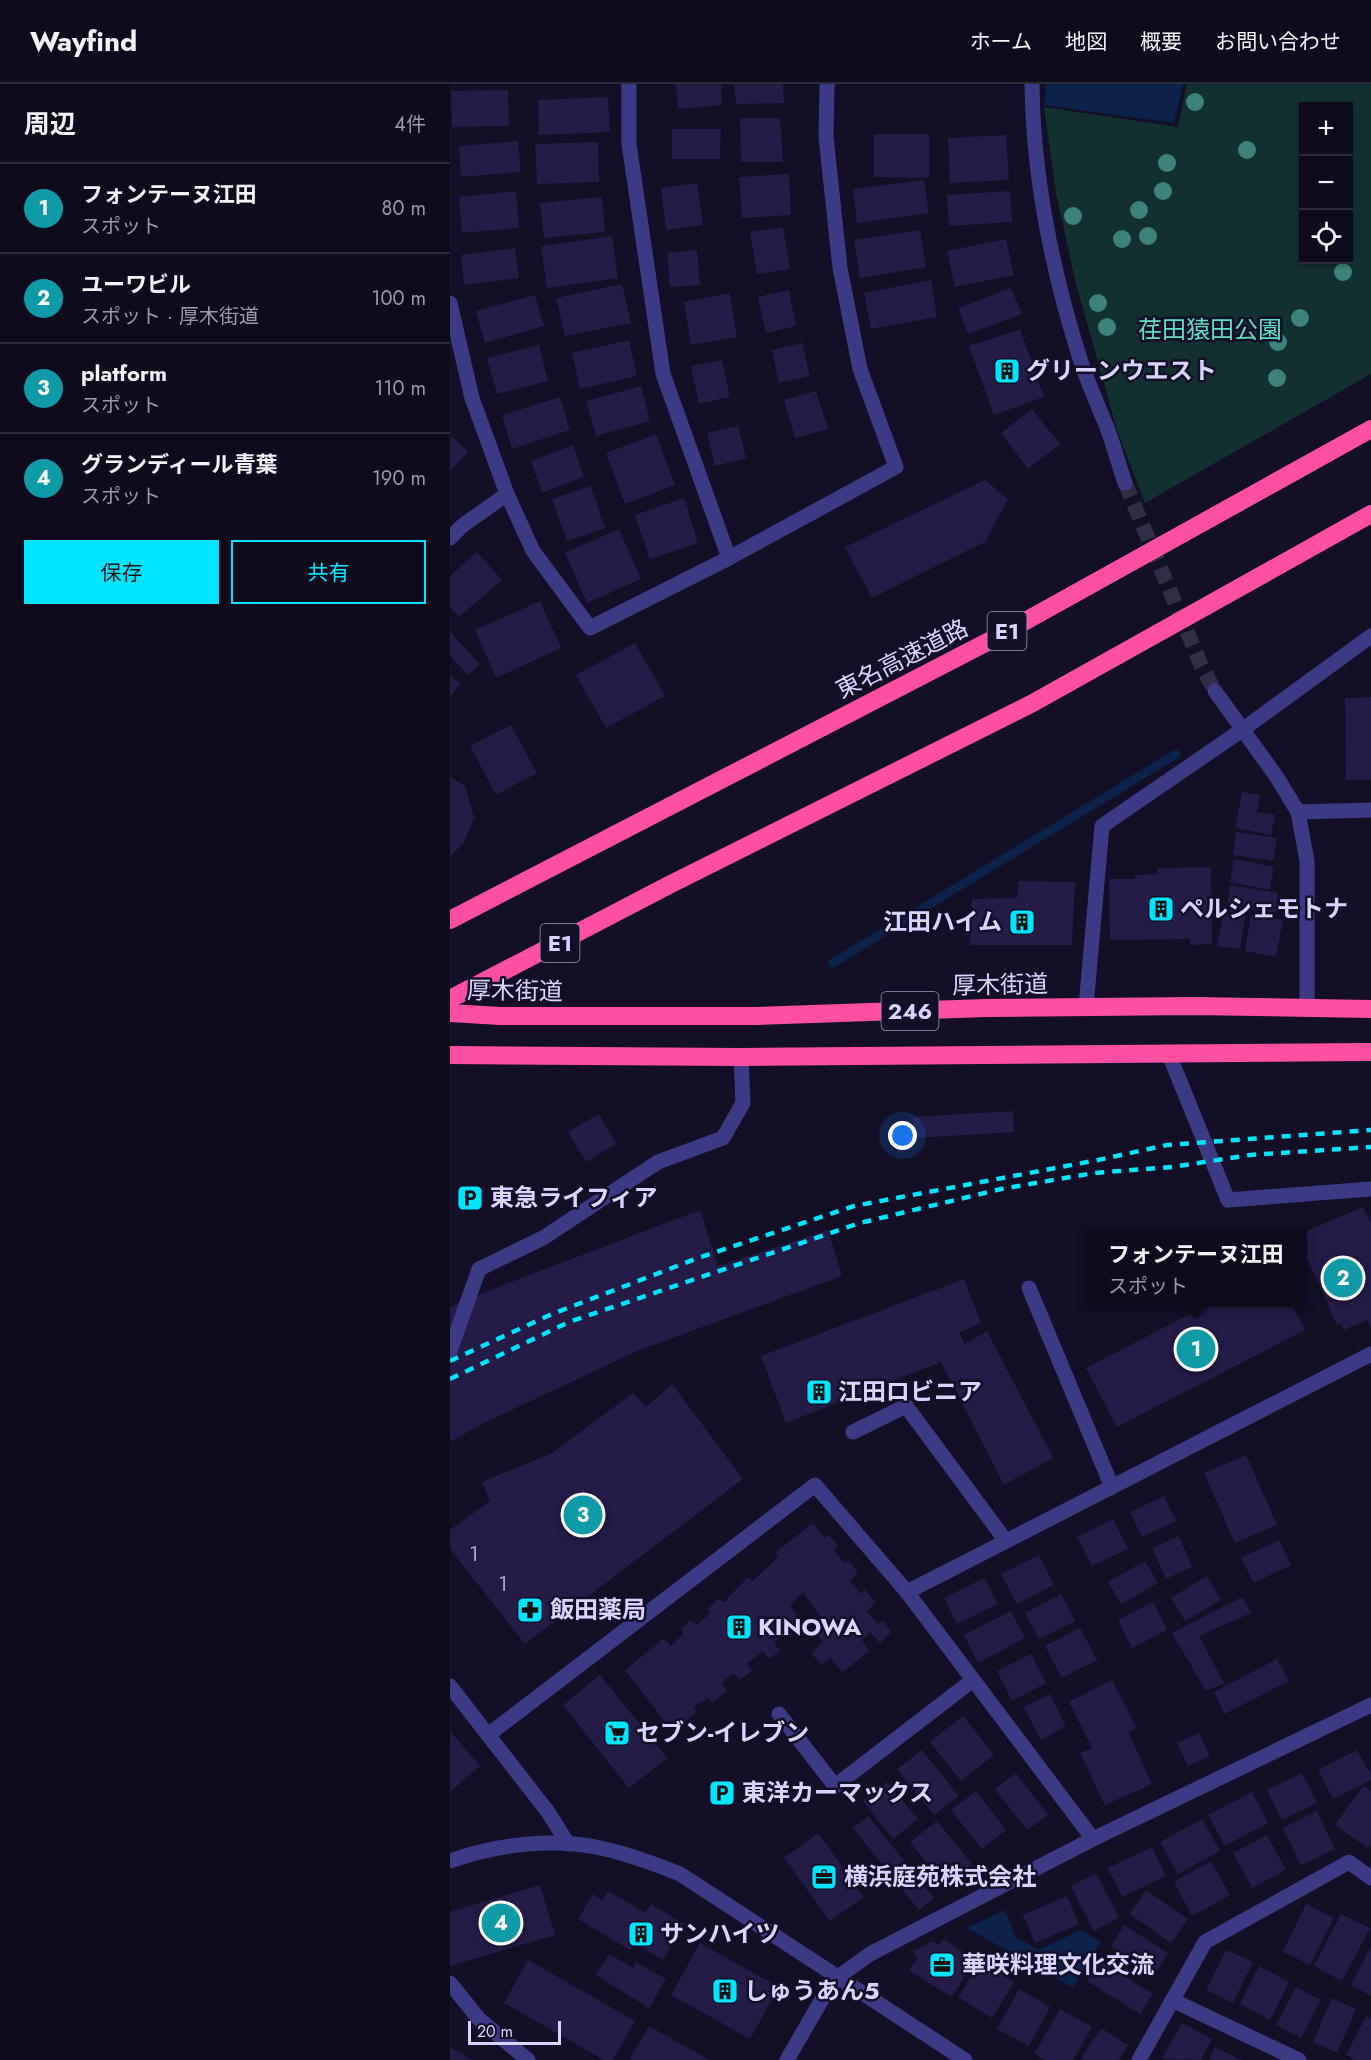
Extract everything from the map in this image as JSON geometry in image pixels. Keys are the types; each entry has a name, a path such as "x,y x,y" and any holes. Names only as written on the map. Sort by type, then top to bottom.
{"highway":[{"name":"東名高速道路","path":"450,920 995,638 1371,429"},
{"name":"E1","path":"450,999 669,885 1031,704 1371,514"},
{"name":"厚木街道","path":"450,1014 757,1016 986,1008 1194,1006 1371,1009"},
{"name":"246","path":"450,1055 741,1057 1371,1052"}],"street":[{"path":"629,84 629,144 663,374 729,558"},
{"path":"450,303 453,335 472,398 507,494 533,551 590,628 729,558 896,467 860,369 840,268 826,137 827,84"},
{"path":"1032,84 1036,156 1041,194 1062,291 1082,363 1125,483"},
{"path":"450,538 462,526 507,494"},
{"path":"1086,1007 1101,826 1242,730 1371,636"},
{"path":"1215,691 1276,776 1298,813 1307,861 1307,1009"},
{"path":"1298,813 1371,810"},
{"path":"1168,1052 1228,1200 1371,1189"},
{"path":"450,1351 479,1269 543,1238 658,1162 723,1138 743,1103 741,1057"},
{"path":"1029,1288 1112,1487"},
{"path":"906,1592 1371,1354"},
{"path":"853,1432 906,1406 1006,1541"},
{"path":"488,1735 815,1485 906,1592 1093,1839"},
{"path":"778,1714 835,1786 973,1680"},
{"path":"450,1686 548,1812 568,1844"},
{"path":"787,2060 821,2001 838,1977 870,1954 1093,1839 1371,1705"},
{"path":"450,1861 513,1845 568,1844 603,1848 680,1874 965,2060"},
{"path":"1139,2060 1205,1942 1349,1862 1371,1878"},
{"path":"450,1983 479,2019 528,2060"},
{"path":"1173,2000 1299,2060"}],"green space":[{"name":"荏田猿田公園","path":"1187,84 1371,84 1371,374 1145,503 1117,430 1075,280 1056,193 1044,107 1178,127"}],"water":[{"path":"1047,84 1183,84 1174,123 1044,105"},
{"path":"1005,1910 1015,1936 1038,1950 1081,1930 1101,1942 1073,1988 967,1928"}],"building":[{"path":"676,84 721,84 722,105 678,109"},
{"path":"734,84 783,84 784,103 736,104"},
{"path":"508,90 509,126 452,127 451,91"},
{"path":"608,97 610,132 539,135 538,100"},
{"path":"740,118 780,118 783,162 741,162"},
{"path":"672,129 721,129 720,159 672,159"},
{"path":"874,134 929,134 929,178 874,177"},
{"path":"1006,135 1009,180 950,183 948,138"},
{"path":"518,141 521,172 461,177 459,146"},
{"path":"598,142 599,182 537,184 535,144"},
{"path":"789,174 791,215 742,218 739,177"},
{"path":"924,180 929,213 857,223 853,189"},
{"path":"697,183 703,225 666,230 661,188"},
{"path":"516,191 519,228 462,233 459,197"},
{"path":"1010,191 1012,222 949,226 947,195"},
{"path":"602,197 605,232 544,238 540,203"},
{"path":"783,227 790,269 757,274 750,232"},
{"path":"920,230 926,267 860,278 854,240"},
{"path":"612,236 618,278 547,288 541,246"},
{"path":"1006,239 1014,275 955,287 947,251"},
{"path":"515,248 519,278 464,285 461,255"},
{"path":"697,250 700,285 670,287 667,253"},
{"path":"931,280 937,317 871,329 864,293"},
{"path":"622,284 631,323 565,336 556,298"},
{"path":"1011,288 1022,314 968,334 958,308"},
{"path":"789,290 796,326 766,333 758,297"},
{"path":"730,293 737,337 691,345 684,302"},
{"path":"535,295 544,326 485,343 476,311"},
{"name":"グリーンウエスト","path":"1020,329 1044,397 994,415 969,346"},
{"path":"629,340 637,376 580,389 572,353"},
{"path":"802,343 810,376 779,383 772,350"},
{"path":"539,345 548,381 497,394 487,358"},
{"path":"722,360 730,397 699,404 691,366"},
{"path":"641,386 650,421 596,436 586,401"},
{"path":"816,391 828,429 795,438 784,400"},
{"path":"560,397 570,430 512,449 502,415"},
{"path":"1032,409 1060,444 1028,469 1001,433"},
{"path":"738,426 746,458 715,466 707,433"},
{"path":"656,434 675,485 625,504 606,453"},
{"path":"450,435 468,452 450,471"},
{"path":"573,445 584,477 542,493 531,461"},
{"path":"985,480 1008,499 985,542 872,598 845,547"},
{"path":"591,486 605,528 567,541 552,499"},
{"path":"684,498 698,543 650,559 635,515"},
{"path":"619,529 641,579 587,603 565,553"},
{"path":"477,552 502,580 459,617 450,607 450,576"},
{"path":"540,601 561,648 496,678 475,630"},
{"path":"450,632 480,664 468,675 450,656"},
{"path":"635,643 665,696 606,728 576,675"},
{"path":"450,675 461,684 450,696"},
{"path":"1371,697 1371,780 1346,780 1345,698"},
{"path":"511,725 537,773 496,795 470,746"},
{"path":"450,776 465,786 474,818 464,843 450,856"},
{"path":"1242,792 1260,795 1257,812 1275,815 1271,835 1235,828"},
{"path":"1236,832 1277,838 1273,861 1233,855"},
{"path":"1234,859 1274,867 1270,890 1230,882"},
{"name":"ペルシェモトナ","path":"1211,867 1212,944 1190,945 1190,939 1110,940 1109,879 1135,879 1135,875 1158,874 1157,868"},
{"name":"江田ハイム","path":"1019,881 1075,882 1072,945 970,945 972,899 1017,898"},
{"path":"1230,885 1278,893 1275,913 1227,906"},
{"path":"1224,909 1246,912 1240,949 1217,946"},
{"path":"1251,915 1283,920 1276,957 1245,951"},
{"path":"1013,1111 1014,1132 915,1138 913,1117"},
{"path":"599,1114 616,1144 586,1162 568,1132"},
{"path":"1363,1207 1371,1224 1371,1329 1367,1320 1344,1330 1341,1323 1337,1325 1307,1258 1307,1231"},
{"path":"700,1210 718,1266 828,1230 842,1276 637,1351 482,1424 450,1442 450,1307"},
{"name":"江田ロビニア","path":"964,1279 981,1323 959,1333 965,1344 987,1331 1053,1458 1004,1485 941,1362 786,1423 761,1356"},
{"path":"1203,1307 1293,1307 1305,1330 1117,1427 1086,1368"},
{"path":"672,1384 743,1479 525,1644 450,1549 450,1530 490,1501 482,1482 552,1453 633,1393 646,1407"},
{"path":"1246,1455 1277,1525 1235,1543 1204,1473"},
{"path":"1164,1496 1176,1521 1142,1537 1130,1512"},
{"path":"1113,1519 1128,1549 1092,1566 1077,1537"},
{"name":"KINOWA","path":"813,1523 825,1538 828,1534 838,1546 834,1551 846,1564 848,1560 858,1573 850,1581 861,1594 865,1589 875,1603 867,1611 878,1624 883,1620 891,1632 880,1643 870,1632 862,1640 869,1651 842,1673 831,1658 821,1665 812,1654 823,1641 813,1632 824,1622 803,1592 790,1605 801,1623 774,1642 780,1651 769,1659 763,1651 747,1664 752,1671 740,1680 734,1673 721,1683 727,1691 712,1703 708,1698 694,1707 697,1712 685,1722 681,1718 669,1727 625,1670 664,1638 671,1646 683,1634 681,1629 690,1620 697,1625 711,1612 707,1610 717,1599 724,1602 748,1577 753,1581 778,1557 776,1552"},
{"path":"1179,1536 1192,1567 1166,1579 1152,1548"},
{"path":"1279,1540 1291,1565 1254,1583 1241,1558"},
{"path":"1039,1555 1054,1585 1017,1604 1001,1574"},
{"path":"1145,1561 1158,1583 1121,1604 1108,1582"},
{"path":"1207,1576 1221,1600 1185,1621 1171,1598"},
{"path":"984,1578 998,1604 957,1624 944,1598"},
{"path":"1061,1594 1075,1621 1039,1639 1025,1613"},
{"path":"1242,1597 1251,1613 1199,1636 1224,1683 1206,1691 1172,1633"},
{"path":"1153,1602 1167,1630 1132,1648 1118,1620"},
{"path":"1011,1611 1025,1638 978,1663 964,1635"},
{"path":"1080,1628 1097,1660 1062,1678 1045,1646"},
{"path":"1031,1654 1046,1683 1012,1701 997,1671"},
{"path":"1277,1659 1289,1681 1225,1714 1214,1692"},
{"path":"600,1675 667,1758 629,1788 563,1705"},
{"path":"1112,1680 1137,1728 1128,1732 1152,1784 1105,1805 1080,1753 1092,1748 1069,1702"},
{"path":"1050,1694 1066,1726 1041,1740 1024,1707"},
{"path":"963,1716 994,1755 961,1781 930,1742"},
{"path":"450,1731 480,1766 450,1792"},
{"path":"1199,1733 1210,1756 1188,1766 1177,1743"},
{"path":"922,1750 959,1796 934,1815 897,1769"},
{"path":"1357,1750 1371,1775 1371,1780 1333,1799 1318,1770"},
{"path":"1016,1773 1048,1815 1027,1830 995,1789"},
{"path":"1302,1773 1317,1803 1282,1820 1267,1790"},
{"path":"887,1782 918,1819 893,1839 863,1801"},
{"path":"1363,1786 1371,1791 1371,1844 1368,1848 1335,1825"},
{"path":"976,1791 1006,1830 982,1849 951,1810"},
{"path":"1252,1792 1268,1823 1225,1846 1208,1815"},
{"path":"1317,1811 1335,1849 1301,1865 1283,1828"},
{"path":"868,1816 934,1898 919,1910 853,1828"},
{"path":"1202,1819 1220,1851 1178,1874 1160,1842"},
{"path":"937,1821 972,1864 945,1885 910,1842"},
{"name":"横浜庭苑株式会社","path":"818,1833 864,1897 830,1921 784,1858"},
{"path":"1267,1835 1286,1870 1252,1888 1233,1853"},
{"path":"1152,1847 1166,1876 1122,1897 1108,1868"},
{"path":"1211,1861 1230,1895 1192,1916 1174,1882"},
{"path":"1096,1873 1119,1918 1094,1931 1071,1886"},
{"path":"540,1885 555,1935 450,1966 450,1912"},
{"path":"1146,1890 1188,1919 1171,1943 1130,1914"},
{"name":"サンハイツ","path":"608,1891 646,1913 651,1904 684,1924 663,1960 635,1944 630,1950 578,1919 593,1894 602,1900"},
{"path":"1067,1896 1079,1924 1035,1943 1023,1915"},
{"path":"1306,1904 1334,1918 1310,1965 1283,1952"},
{"path":"1341,1914 1370,1928 1342,1981 1314,1966"},
{"path":"1124,1925 1168,1953 1155,1974 1111,1946"},
{"name":"華咲料理文化交流","path":"943,1939 975,1959 952,1997 909,1971 917,1959 913,1951 933,1941 939,1945"},
{"name":"しゅうあん5","path":"700,1943 779,1987 750,2039 671,1995"},
{"path":"1371,1946 1371,1996 1351,1985"},
{"path":"1226,1950 1253,1962 1233,2003 1206,1990"},
{"path":"609,1954 633,1968 636,1962 666,1979 649,2008 596,1975"},
{"path":"528,1960 635,2021 613,2060 604,2060 504,2003"},
{"path":"981,1961 1014,1982 992,2018 958,1997"},
{"path":"1100,1961 1153,1994 1140,2014 1087,1981"},
{"path":"1259,1966 1289,1982 1270,2020 1240,2004"},
{"path":"1296,1987 1321,2000 1301,2038 1276,2025"},
{"path":"1019,1989 1050,2007 1029,2046 997,2029"},
{"path":"1332,1998 1356,2009 1337,2053 1313,2042"},
{"path":"1060,2009 1092,2027 1073,2060 1045,2060 1034,2054"},
{"path":"1366,2016 1371,2019 1371,2060 1355,2060 1346,2055"},
{"path":"1182,2023 1212,2039 1201,2060 1162,2059"},
{"path":"649,2026 709,2060 629,2060"},
{"path":"1101,2028 1128,2045 1119,2060 1080,2060"},
{"path":"450,2047 473,2060 450,2060"},
{"path":"1215,2047 1242,2060 1209,2060"}],"waterway":[{"path":"833,963 1176,754"}],"tunnel":[{"path":"1125,483 1201,665 1215,691"}],"railway":[{"path":"450,1361 552,1314 698,1258 854,1206 1167,1145 1371,1130"},
{"path":"450,1379 569,1322 860,1223 1001,1189 1094,1173 1172,1167 1250,1155 1371,1147"}],"place":[{"name":"グリーンウエスト","path":"1007,371"},
{"name":"ペルシェモトナ","path":"1161,909"},
{"name":"江田ハイム","path":"1022,922"},
{"name":"東急ライフィア","path":"470,1198"},
{"name":"ユーワビル","path":"1343,1278"},
{"name":"フォンテーヌ江田","path":"1196,1349"},
{"name":"江田ロビニア","path":"819,1392"},
{"name":"platform","path":"583,1515"},
{"name":"飯田薬局","path":"530,1610"},
{"name":"KINOWA","path":"739,1627"},
{"name":"セブン-イレブン","path":"617,1733"},
{"name":"東洋カーマックス","path":"722,1793"},
{"name":"横浜庭苑株式会社","path":"824,1877"},
{"name":"グランディール青葉","path":"501,1923"},
{"name":"サンハイツ","path":"641,1934"},
{"name":"華咲料理文化交流","path":"942,1965"},
{"name":"しゅうあん5","path":"725,1991"}]}
